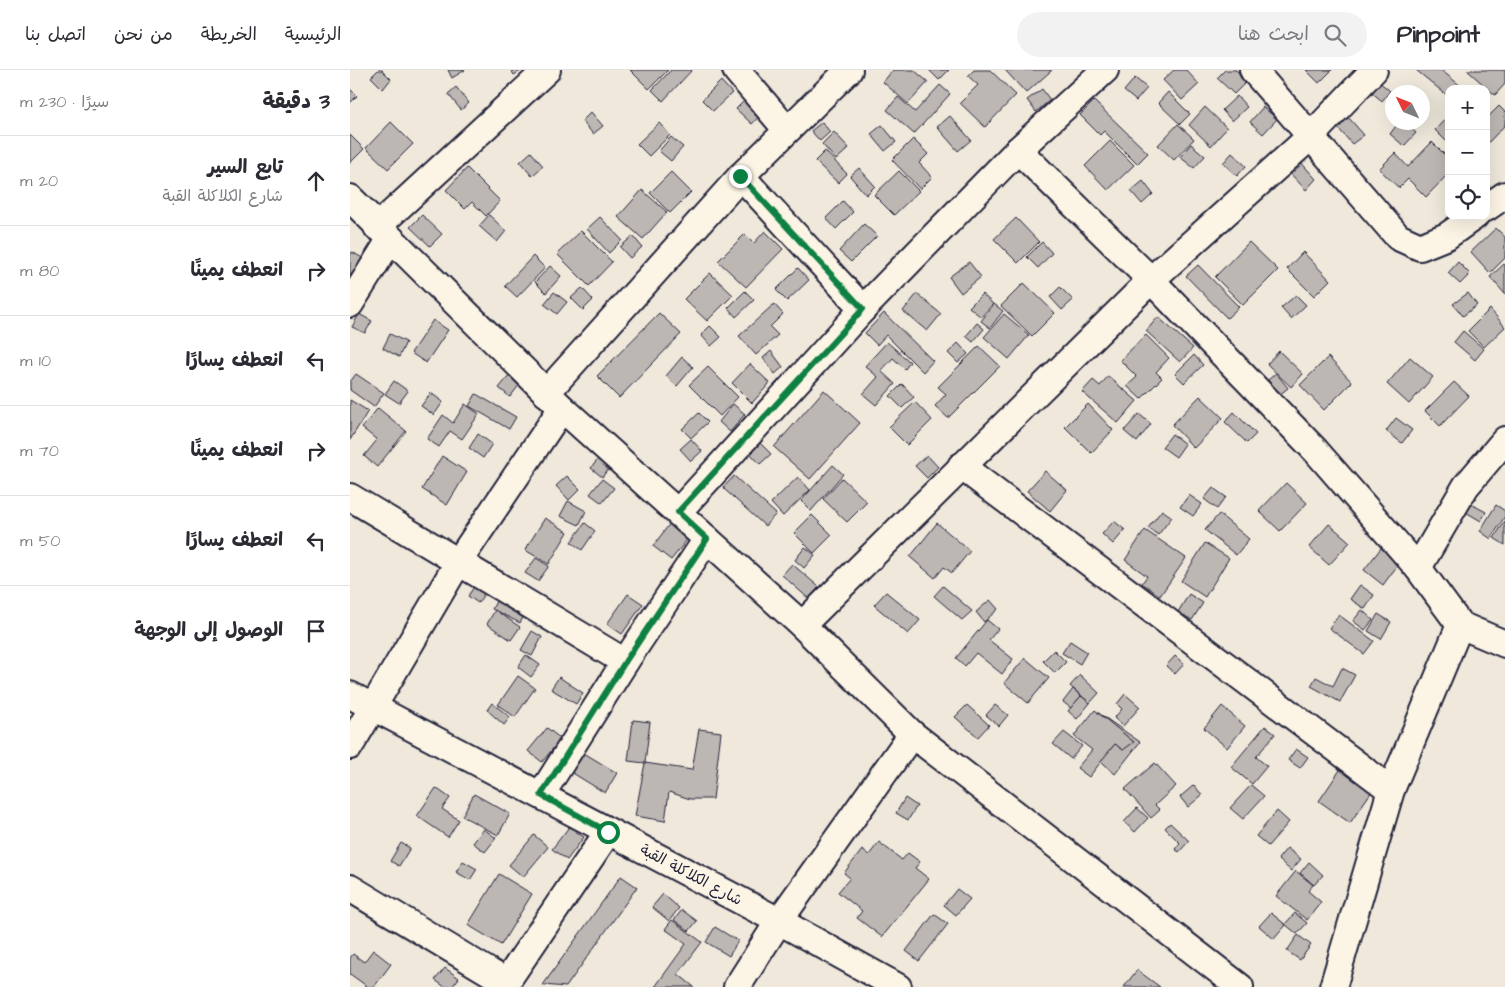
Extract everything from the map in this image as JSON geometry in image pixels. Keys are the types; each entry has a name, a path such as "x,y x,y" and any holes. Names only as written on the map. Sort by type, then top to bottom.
{"street":[{"path":"350,303 384,233 547,70"},
{"path":"736,70 787,130"},
{"path":"350,746 361,701 459,561 554,400 740,176 850,70"},
{"path":"678,512 863,309 1018,150 1105,70"},
{"path":"1253,70 1398,237 1420,247 1446,236 1469,220"},
{"path":"802,625 1151,280 1310,137 1374,70"},
{"path":"1018,150 1151,280 1316,451 1418,568 1460,625 1505,644"},
{"path":"740,176 863,309"},
{"path":"1490,205 1505,195"},
{"path":"350,198 554,400 802,625 912,734 1240,987"},
{"path":"1418,568 1466,486 1505,440"},
{"path":"961,466 1391,790"},
{"path":"350,497 625,662"},
{"path":"541,795 625,662 707,539"},
{"path":"1333,987 1391,790 1460,625"},
{"name":"شارع الكلاكلة القبة","path":"361,701 779,921 898,987"},
{"path":"737,987 779,921 912,734"},
{"path":"350,888 505,984 608,832"}],"building":[{"path":"378,70 382,70 391,79 383,89 371,77"},
{"path":"448,70 465,70 452,78"},
{"path":"511,70 522,70 514,75"},
{"path":"630,70 668,70 649,89"},
{"path":"671,70 692,70 663,101 652,90"},
{"path":"893,70 914,70 928,82 908,104 883,82"},
{"path":"929,70 949,70 939,80"},
{"path":"974,70 990,70 1016,95 985,127 960,103 978,85 968,76"},
{"path":"1005,70 1052,70 1026,93"},
{"path":"1174,70 1186,70 1199,84 1182,100 1163,80"},
{"path":"1225,70 1236,70 1247,81 1234,94 1217,78"},
{"path":"1306,70 1332,70 1319,83"},
{"path":"1416,70 1441,70 1460,85 1445,85 1445,94"},
{"path":"1467,70 1505,70 1505,84 1495,95 1490,91 1490,85 1484,85"},
{"path":"1135,78 1147,88 1136,101 1124,91"},
{"path":"1377,80 1385,87 1385,97 1382,101 1369,90"},
{"path":"721,81 732,93 713,111 702,100"},
{"path":"940,85 950,94 914,134 887,110 898,97 915,112"},
{"path":"456,87 469,103 461,110 448,94"},
{"path":"350,89 357,96 350,103"},
{"path":"1042,89 1050,100 1036,112 1027,100"},
{"path":"1168,92 1190,114 1180,124 1158,103"},
{"path":"752,93 767,108 752,124 736,109"},
{"path":"1237,96 1247,107 1232,121 1222,110"},
{"path":"1094,101 1148,153 1137,164 1104,131 1100,135 1080,115"},
{"path":"1499,106 1505,112 1505,125 1490,141 1490,130 1490,115"},
{"path":"1205,107 1227,128 1211,146 1189,125"},
{"path":"1263,107 1277,119 1263,134 1250,122"},
{"path":"591,112 603,126 593,134 582,121"},
{"path":"950,116 971,140 958,151 937,127"},
{"path":"1348,117 1364,135 1352,144 1337,127"},
{"path":"1445,119 1445,140 1435,130"},
{"path":"391,122 413,144 388,169 366,148"},
{"path":"822,122 830,132 820,141 811,131"},
{"path":"659,123 670,135 649,156 637,144"},
{"path":"1178,124 1194,139 1174,160 1158,145"},
{"path":"882,125 896,142 885,151 871,134"},
{"path":"1393,130 1413,130 1416,133 1404,146 1390,134"},
{"path":"834,132 849,148 836,160 822,144"},
{"path":"350,135 364,149 350,163"},
{"path":"671,137 683,147 671,161 659,151"},
{"path":"913,139 928,154 919,163 932,177 920,189 892,160"},
{"path":"1110,141 1134,165 1108,190 1085,166"},
{"path":"1432,142 1445,155 1445,177 1426,197 1408,179 1399,188 1379,169 1395,153 1408,167"},
{"path":"1191,144 1205,156 1194,168 1180,157"},
{"path":"825,151 847,174 838,183 815,161"},
{"path":"531,152 543,166 532,176 520,162"},
{"path":"1232,153 1246,166 1237,176 1223,163"},
{"path":"1296,157 1316,179 1306,190 1285,168"},
{"path":"467,168 500,201 486,216 472,202 465,209 446,190"},
{"path":"859,168 875,186 866,195 850,176"},
{"path":"899,171 919,191 894,215 874,195"},
{"path":"671,172 691,192 670,213 650,193"},
{"path":"1143,181 1153,194 1142,204 1131,191"},
{"path":"642,190 667,212 643,239 618,217"},
{"path":"843,201 853,212 836,229 826,218"},
{"path":"422,215 442,234 430,246 410,227"},
{"path":"489,215 506,231 497,242 479,226"},
{"path":"600,217 622,240 609,253 587,229"},
{"path":"1016,218 1039,242 1018,263 994,239"},
{"path":"864,224 877,236 851,262 839,251"},
{"path":"1496,228 1505,237 1505,258 1490,273 1471,252"},
{"path":"581,231 612,262 589,286 557,254"},
{"path":"765,231 783,249 746,287 718,261 745,234 754,243"},
{"path":"633,236 642,247 630,258 620,247"},
{"path":"1042,242 1052,253 1038,268 1027,257"},
{"path":"1249,242 1278,270 1243,305 1215,277"},
{"path":"352,252 366,260 355,278 350,275 350,256"},
{"path":"1303,252 1330,280 1314,296 1287,269"},
{"path":"533,256 545,268 517,297 505,286"},
{"path":"969,262 981,277 961,293 949,277"},
{"path":"1458,262 1470,274 1460,284 1448,273"},
{"path":"1198,265 1239,307 1227,318 1186,276"},
{"path":"1505,265 1505,294 1490,277"},
{"path":"550,266 561,276 546,293 535,282"},
{"path":"798,268 809,280 787,301 776,290"},
{"path":"710,273 733,295 707,321 684,299"},
{"path":"1024,283 1055,313 1032,336 1001,306"},
{"path":"1060,287 1073,300 1062,310 1050,297"},
{"path":"582,288 593,300 583,310 571,298"},
{"path":"745,291 754,300 736,317 728,308"},
{"path":"554,292 567,302 557,314 544,304"},
{"path":"1468,293 1477,305 1463,316 1453,304"},
{"path":"917,294 941,314 927,331 903,311"},
{"path":"982,294 993,304 981,317 969,307"},
{"path":"1296,295 1306,305 1291,319 1281,308"},
{"path":"774,304 783,314 770,327 778,335 756,355 739,336"},
{"path":"994,304 1003,311 990,328 981,321"},
{"path":"1490,309 1505,327 1484,347 1468,331"},
{"path":"659,313 681,334 619,398 597,376"},
{"path":"884,313 933,361 923,372 886,335 877,345 865,333"},
{"path":"359,314 372,321 365,333 352,327"},
{"path":"1004,314 1029,335 1009,359 984,337"},
{"path":"1158,317 1193,348 1180,362 1146,331"},
{"path":"433,320 448,330 426,363 411,353"},
{"path":"977,323 984,329 973,342 966,336"},
{"path":"710,326 721,337 711,346 701,335"},
{"path":"1463,331 1484,349 1475,360 1454,342"},
{"path":"390,334 406,342 399,357 383,348"},
{"path":"1146,335 1169,358 1156,372 1162,378 1141,399 1127,386 1137,377 1120,360"},
{"path":"887,342 910,362 905,369 893,358 881,371 895,384 876,405 863,394 878,377 865,366"},
{"path":"958,343 968,354 958,363 948,353"},
{"path":"979,346 1000,366 948,418 935,406 946,394 938,387"},
{"path":"771,351 783,367 775,374 763,358"},
{"path":"1279,351 1303,374 1291,387 1267,364"},
{"path":"1194,355 1203,365 1184,383 1175,374"},
{"path":"682,357 693,367 677,386 666,376"},
{"path":"1328,357 1352,382 1324,410 1300,385"},
{"path":"1410,357 1433,377 1409,404 1387,384"},
{"path":"750,364 770,383 752,403 732,383"},
{"path":"708,367 738,397 720,416 689,385"},
{"path":"1276,373 1288,388 1279,395 1268,380"},
{"path":"356,374 384,393 374,407 350,390 350,382"},
{"path":"509,376 520,384 510,397 499,388"},
{"path":"1108,376 1137,401 1118,423 1082,392 1093,380 1100,386"},
{"path":"394,381 408,391 399,403 385,394"},
{"path":"1454,382 1469,396 1440,426 1425,411"},
{"path":"902,384 914,397 902,408 890,396"},
{"path":"824,390 860,423 810,479 774,447"},
{"path":"431,393 443,402 434,415 421,406"},
{"path":"476,394 516,417 509,429 469,406"},
{"path":"1200,396 1223,418 1194,448 1172,425"},
{"path":"350,400 368,411 350,440"},
{"path":"915,402 932,420 907,445 889,427"},
{"path":"465,404 479,414 462,439 450,431 439,447 427,439 443,415 453,423"},
{"path":"733,404 745,414 730,432 719,422"},
{"path":"1088,404 1113,430 1091,453 1065,427"},
{"path":"378,408 406,431 377,467 364,456 377,440 362,428"},
{"path":"1234,412 1256,434 1247,443 1225,422"},
{"path":"699,413 708,422 691,438 682,429"},
{"path":"1139,414 1151,424 1137,442 1124,431"},
{"path":"1396,418 1412,430 1402,443 1386,431"},
{"path":"478,434 492,444 483,458 469,448"},
{"path":"1172,434 1185,444 1176,457 1162,447"},
{"path":"691,439 702,451 691,461 680,449"},
{"path":"759,442 771,454 760,464 749,452"},
{"path":"927,455 938,467 927,478 915,466"},
{"path":"442,456 467,472 447,505 422,489"},
{"path":"599,458 610,467 602,477 591,468"},
{"path":"833,465 843,474 811,511 801,501"},
{"path":"1045,471 1067,490 1050,511 1027,491"},
{"path":"567,476 580,489 569,500 556,486"},
{"path":"734,476 776,514 765,526 723,488"},
{"path":"798,477 810,490 783,516 771,503"},
{"path":"842,478 867,502 847,522 823,499"},
{"path":"602,479 614,488 602,503 590,494"},
{"path":"1286,483 1307,503 1280,531 1259,511"},
{"path":"1213,488 1226,497 1217,509 1204,499"},
{"path":"1189,495 1202,504 1193,516 1180,507"},
{"path":"568,501 586,511 579,525 560,516"},
{"path":"1469,503 1486,512 1481,521 1464,511"},
{"path":"1496,505 1505,511 1505,516 1491,539 1480,531"},
{"path":"1162,510 1172,517 1158,535 1148,528"},
{"path":"1219,514 1249,539 1236,555 1205,530"},
{"path":"812,515 832,535 814,553 794,533"},
{"path":"545,518 568,532 549,564 525,550"},
{"path":"1114,521 1125,530 1113,544 1102,534"},
{"path":"1505,521 1505,545 1494,538"},
{"path":"671,522 690,536 671,560 653,546"},
{"path":"585,523 595,531 582,550 571,542"},
{"path":"937,523 970,551 952,573 944,567 935,578 910,557"},
{"path":"1329,524 1350,542 1329,565 1309,547"},
{"path":"1145,530 1186,558 1160,596 1142,583 1147,576 1125,560"},
{"path":"1205,543 1229,558 1205,597 1181,581"},
{"path":"805,547 815,555 804,568 795,560"},
{"path":"1381,548 1400,562 1383,585 1364,570"},
{"path":"536,558 549,566 538,581 525,573"},
{"path":"792,564 819,587 809,599 782,575"},
{"path":"477,582 488,588 478,603 468,596"},
{"path":"1360,585 1374,595 1365,609 1350,599"},
{"path":"943,586 972,611 962,620 934,596"},
{"path":"886,592 920,620 908,634 874,605"},
{"path":"628,594 643,604 622,634 607,624"},
{"path":"1189,594 1203,603 1192,620 1178,612"},
{"path":"499,596 527,610 520,623 492,609"},
{"path":"990,600 998,609 984,622 976,612"},
{"path":"495,610 520,627 511,640 487,624"},
{"path":"1362,610 1373,620 1365,630 1353,621"},
{"path":"1378,614 1391,622 1381,639 1368,631"},
{"path":"1339,615 1374,641 1364,654 1329,628"},
{"path":"987,620 998,629 989,640 1013,659 1002,674 976,653 965,666 956,658"},
{"path":"532,631 542,637 532,656 521,650"},
{"path":"1070,641 1087,652 1080,664 1062,653"},
{"path":"1054,650 1066,662 1055,673 1043,661"},
{"path":"526,655 540,665 531,677 518,667"},
{"path":"1175,656 1184,664 1175,674 1166,666"},
{"path":"1025,658 1049,678 1028,703 1004,683"},
{"path":"1342,668 1355,675 1340,702 1311,686 1316,677 1333,686"},
{"path":"1080,675 1099,693 1090,703 1070,686"},
{"path":"518,676 535,688 515,717 498,705"},
{"path":"559,677 583,693 576,704 551,689"},
{"path":"1073,689 1081,696 1071,708 1063,702"},
{"path":"1125,694 1140,707 1123,726 1114,718 1122,709 1117,704"},
{"path":"1081,696 1090,703 1077,719 1068,711"},
{"path":"492,703 510,717 504,725 487,710"},
{"path":"967,705 989,725 978,737 955,717"},
{"path":"995,705 1008,715 999,726 986,715"},
{"path":"1222,706 1245,726 1227,748 1204,728"},
{"path":"1095,710 1134,742 1126,753 1115,744 1089,777 1077,768 1092,750 1074,736"},
{"path":"1097,712 1140,742 1115,774 1101,761 1115,744 1123,750 1134,742"},
{"path":"633,720 650,722 645,763 628,761"},
{"path":"1265,726 1275,734 1256,757 1267,766 1252,784 1231,767"},
{"path":"547,728 561,739 542,762 528,751"},
{"path":"699,729 721,732 713,799 690,799 669,792 665,821 635,816 645,763 692,770"},
{"path":"1064,732 1082,746 1071,759 1053,744"},
{"path":"1296,749 1308,757 1300,768 1288,760"},
{"path":"584,753 617,773 605,793 571,772"},
{"path":"1155,763 1176,786 1155,805 1160,810 1151,818 1125,789"},
{"path":"1344,764 1376,785 1350,823 1319,801"},
{"path":"1194,785 1202,795 1188,807 1180,797"},
{"path":"1251,785 1264,796 1243,819 1230,808"},
{"path":"436,788 450,798 442,809 459,820 448,837 417,816"},
{"path":"474,794 510,814 498,835 462,816"},
{"path":"905,798 917,806 908,820 896,813"},
{"path":"1137,808 1148,818 1135,832 1124,822"},
{"path":"1277,811 1289,822 1268,846 1256,836"},
{"path":"1170,823 1189,841 1179,852 1175,849 1180,843 1165,828"},
{"path":"569,827 584,837 567,860 552,849"},
{"path":"484,829 496,838 485,852 473,843"},
{"path":"534,835 548,847 523,877 509,865"},
{"path":"879,842 902,860 908,853 920,862 915,868 929,879 882,937 857,918 862,911 838,892 850,878 844,873 862,850 869,855"},
{"path":"401,843 410,848 399,866 390,861"},
{"path":"1287,848 1301,859 1291,871 1278,859"},
{"path":"463,861 477,869 470,880 456,872"},
{"path":"1309,862 1323,875 1314,885 1300,873"},
{"path":"1296,871 1313,885 1308,891 1321,902 1307,920 1276,896"},
{"path":"499,874 532,894 501,945 468,925"},
{"path":"621,876 637,887 566,987 543,985"},
{"path":"957,889 970,899 956,915 944,905"},
{"path":"663,894 679,908 669,921 652,907"},
{"path":"682,910 697,921 689,931 674,920"},
{"path":"1271,913 1286,925 1274,939 1259,926"},
{"path":"1295,913 1307,923 1297,934 1285,924"},
{"path":"934,914 948,924 919,961 906,951"},
{"path":"672,920 702,942 678,974 694,987 655,987 686,944 665,929"},
{"path":"715,927 738,941 729,956 706,942"},
{"path":"1298,935 1311,945 1300,960 1287,951"},
{"path":"373,950 391,964 374,987 368,987 350,974 350,958 353,954 364,962"},
{"path":"445,968 459,978 452,987 445,987 435,980"},
{"path":"1137,970 1160,987 1124,987"}],"route":[{"path":"608,832 541,795 625,662 707,539 678,512 863,309 740,176"}]}
